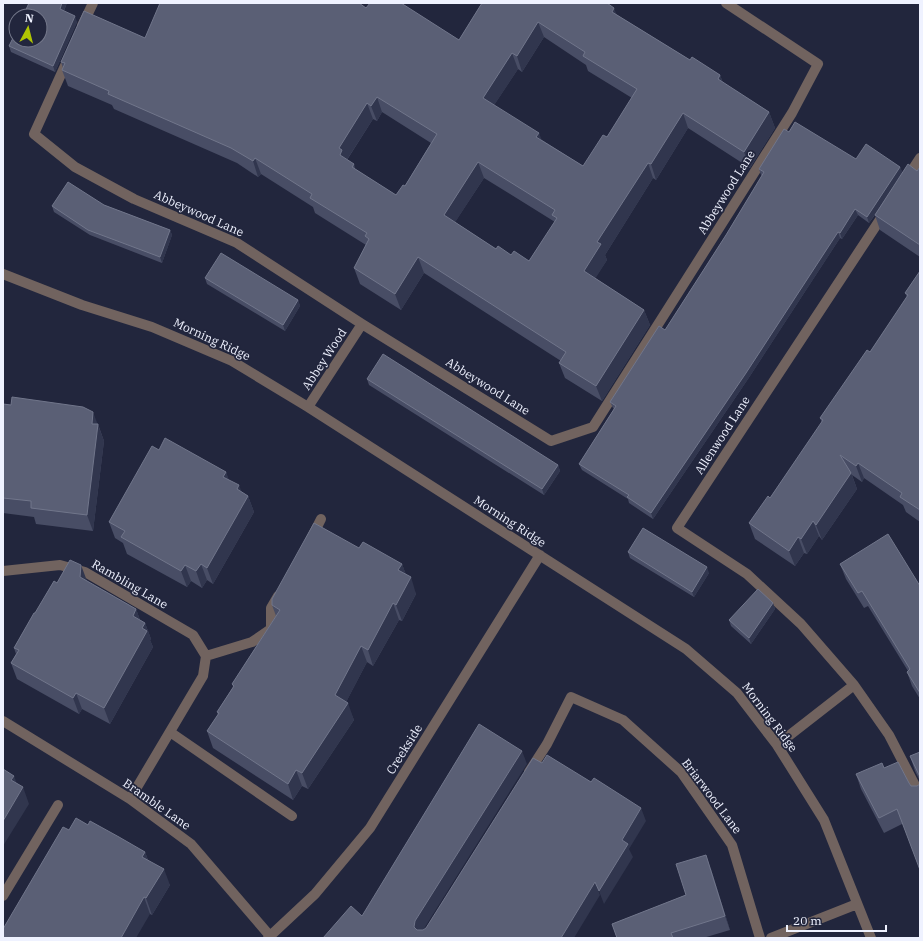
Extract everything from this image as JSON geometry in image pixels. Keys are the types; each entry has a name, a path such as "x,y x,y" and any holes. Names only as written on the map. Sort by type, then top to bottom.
{"street":[{"path":"80,32 93,3"},
{"name":"Abbeywood Lane","path":"73,47 34,134 75,167 134,199 237,243 362,324 551,440 593,427 792,113 818,64 726,3"},
{"path":"903,185 920,158"},
{"name":"Allenwood Lane","path":"890,204 677,528 747,574 801,624 854,685 889,735 920,795"},
{"name":"Morning Ridge","path":"3,274 82,305 152,327 232,360 686,649 737,693 777,745 824,820 871,938"},
{"name":"Abbey Wood","path":"308,407 362,324"},
{"path":"306,546 321,519"},
{"name":"Creekside","path":"269,937 315,894 370,828 540,555"},
{"name":"Rambling Lane","path":"3,571 60,565 85,572 193,635 206,656"},
{"path":"130,799 203,676 206,656 252,642 271,629 271,608 283,587"},
{"path":"777,745 854,685"},
{"name":"Briarwood Lane","path":"522,784 547,744 571,697 623,720 681,772 732,845 760,938"},
{"name":"Bramble Lane","path":"3,721 130,799 191,844 269,937"},
{"path":"170,732 292,816"},
{"path":"3,896 58,805"},
{"path":"771,938 857,904"}],"building":[{"path":"29,3 62,3 60,9 75,16 53,66 13,48 48,48 48,8 27,8"},
{"path":"160,3 359,3 366,8 370,3 401,3 459,40 482,3 607,3 614,8 612,12 690,60 692,57 720,75 718,79 769,112 744,152 683,113 651,164 648,163 597,242 601,244 584,271 644,310 596,386 559,363 566,352 418,257 395,294 354,268 369,239 365,236 367,233 310,198 312,194 255,158 253,161 231,148 108,94 109,91 62,70 65,63 61,62 84,11 145,38","holes":["538,22 585,52 583,56 637,89 607,137 603,135 583,166 536,137 539,133 483,98 512,53 517,56","377,97 437,134 405,186 403,185 396,195 352,167 354,164 340,155 342,150 339,148 367,103 371,106","478,162 555,210 552,215 557,218 529,261 514,251 511,255 498,246 496,249 444,215"]},
{"path":"795,122 856,159 866,144 900,167 867,217 855,209 840,233 838,232 746,373 651,513 627,497 629,495 579,464 616,406 610,402 659,326 665,330 726,235 764,172 759,169 784,129 789,132"},
{"path":"908,164 917,171 920,167 920,245 875,215"},
{"path":"68,182 104,205 170,230 160,257 88,230 52,206"},
{"path":"221,253 298,300 283,325 205,278"},
{"path":"920,271 920,510 900,497 902,493 858,463 856,466 840,455 851,473 816,525 813,521 801,539 798,537 789,551 749,523 768,496 770,498 823,420 820,418 867,350 870,352 908,295 905,293"},
{"path":"383,354 558,465 542,489 367,379"},
{"path":"12,397 83,407 93,412 92,424 98,424 87,515 31,508 31,501 3,498 3,404 11,405"},
{"path":"165,438 226,472 223,477 239,485 237,489 248,496 207,568 201,564 196,571 185,565 181,571 121,537 125,531 109,522 152,446 159,450"},
{"path":"314,523 359,548 363,542 402,564 398,570 411,577 396,605 393,603 368,650 361,646 335,695 348,703 302,773 296,770 288,784 207,731 219,713 217,712 234,686 232,684 280,610 272,605 272,599"},
{"path":"643,528 707,567 692,592 628,552"},
{"path":"888,534 920,586 920,693 907,672 910,669 862,591 858,593 840,564"},
{"path":"70,560 81,565 80,577 136,609 133,616 145,623 142,628 147,631 104,708 76,693 73,698 11,663 19,650 14,648 34,613 54,581 57,583"},
{"path":"758,589 773,603 749,638 729,620"},
{"path":"479,724 522,751 415,921 414,927 417,930 423,930 426,928 533,758 542,763 547,755 591,782 594,778 641,808 622,840 628,844 599,891 595,882 561,938 323,938 351,906 362,916"},
{"path":"920,752 920,777 910,756"},
{"path":"898,762 911,786 917,786 920,784 920,870 897,809 879,818 856,774 882,763 884,768"},
{"path":"3,769 14,776 11,780 23,787 3,821"},
{"path":"76,818 88,825 90,821 145,852 142,857 164,869 146,898 144,897 121,938 3,938 3,929 63,827 69,830"},
{"path":"706,855 725,916 671,933 673,938 617,938 612,924 686,895 676,864"}]}
